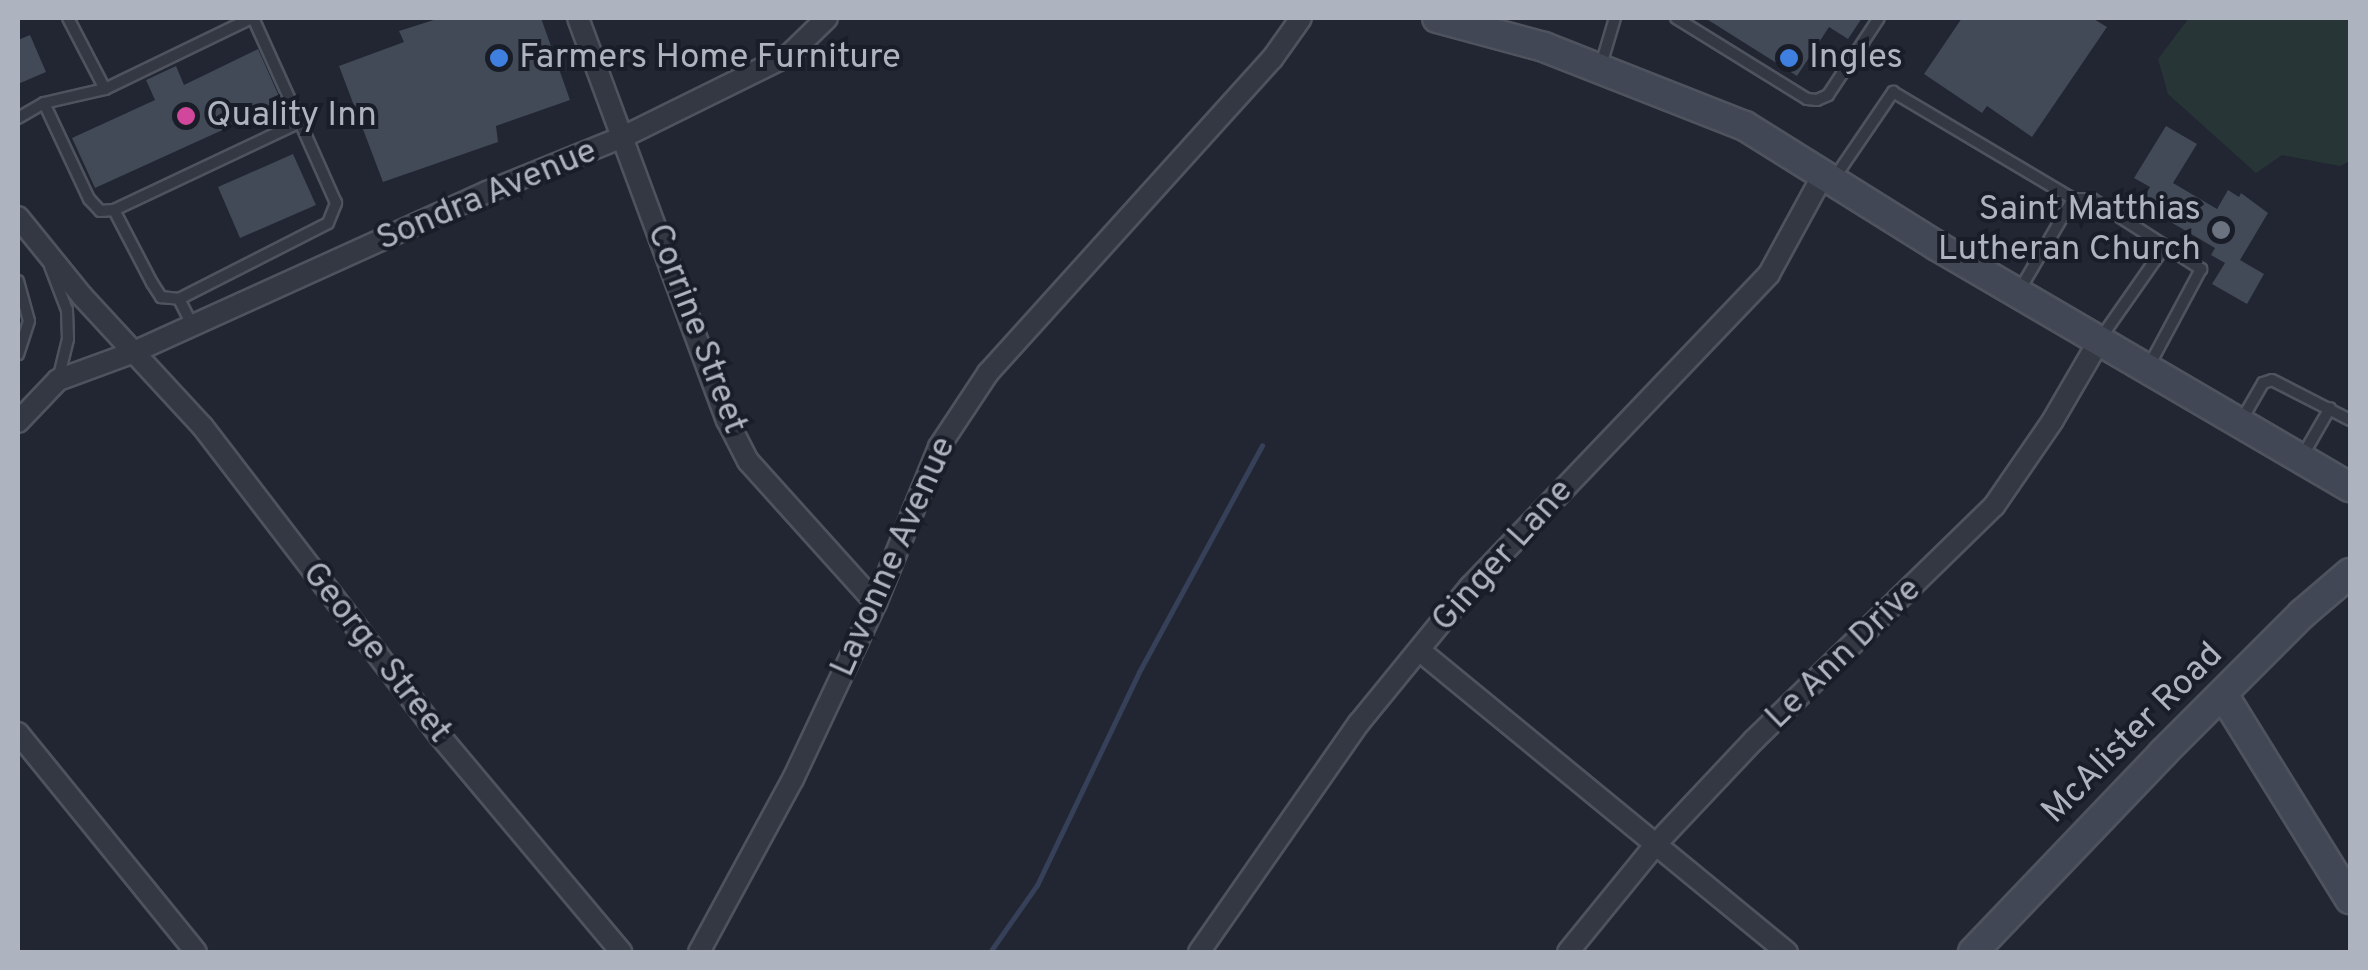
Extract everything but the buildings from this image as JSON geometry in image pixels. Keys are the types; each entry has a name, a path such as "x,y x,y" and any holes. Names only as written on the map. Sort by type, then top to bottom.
{"street":[{"name":"Corrine Street","path":"578,18 715,387 748,461 876,602"},
{"name":"Sondra Avenue","path":"58,380 193,327 486,192 624,136 788,56 827,18"},
{"name":"Lavonne Avenue","path":"699,952 785,795 876,602 939,447 988,373 1272,59 1301,18"},
{"path":"1437,18 1600,67 1744,126 2018,293 2350,487"},
{"name":"Ginger Lane","path":"1198,952 1358,724 1538,514 1735,314 1769,274 1828,178"},
{"name":"George Street","path":"18,217 203,426 428,721 621,952"},
{"name":"Le Ann Drive","path":"1568,952 1656,844 1754,740 1994,506 2053,420 2099,341"},
{"path":"18,422 58,380"},
{"name":"McAlister Road","path":"1973,952 2163,753 2302,614 2350,573"},
{"path":"1419,650 1787,952"},
{"path":"2224,696 2350,899"},
{"path":"18,733 196,952"}],"lane":[{"path":"68,18 104,89"},
{"path":"18,118 44,103 104,89 253,18 336,203 328,223 178,299 161,296 114,210"},
{"path":"1600,67 1615,18"},
{"path":"1676,18 1806,99 1817,100 1828,95 1879,18"},
{"path":"1828,178 1893,92 2074,199 2092,199 2201,269 2148,369"},
{"path":"44,103 89,199 100,212 114,210 300,122"},
{"path":"2018,293 2074,199"},
{"path":"2099,341 2165,246"},
{"path":"45,252 66,310 68,340 58,380"},
{"path":"18,282 29,321 18,354"},
{"path":"178,299 193,327"},
{"path":"2241,422 2263,384 2272,380 2350,420"},
{"path":"2302,458 2330,408"}],"shaded area":[{"path":"2189,18 2350,18 2350,161 2340,166 2282,155 2256,173 2168,94 2158,59"}],"waterway":[{"path":"990,952 1037,885 1139,672 1262,445"}],"place":[{"name":"Farmers Home Furniture","path":"499,58"},
{"name":"Ingles","path":"1789,58"},
{"name":"Quality Inn","path":"186,116"},
{"name":"Saint Matthias Lutheran Church","path":"2221,230"}]}
